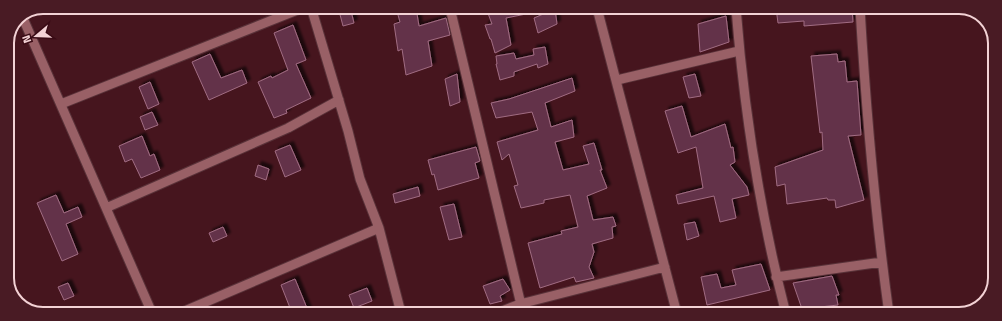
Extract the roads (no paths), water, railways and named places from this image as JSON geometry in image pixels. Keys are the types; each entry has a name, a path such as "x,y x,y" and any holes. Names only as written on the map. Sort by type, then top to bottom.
{"street":[{"path":"61,104 287,14"},
{"path":"313,14 339,100 360,179 379,228 399,307"},
{"path":"451,14 521,307"},
{"path":"599,14 675,307"},
{"path":"736,14 739,51 749,133 761,204 776,277 784,307"},
{"path":"860,14 865,95 888,307"},
{"path":"24,22 149,307"},
{"path":"617,80 739,51"},
{"path":"106,208 288,128 339,100"},
{"path":"194,307 379,228"},
{"path":"776,277 882,262"},
{"path":"512,307 665,267"}]}
